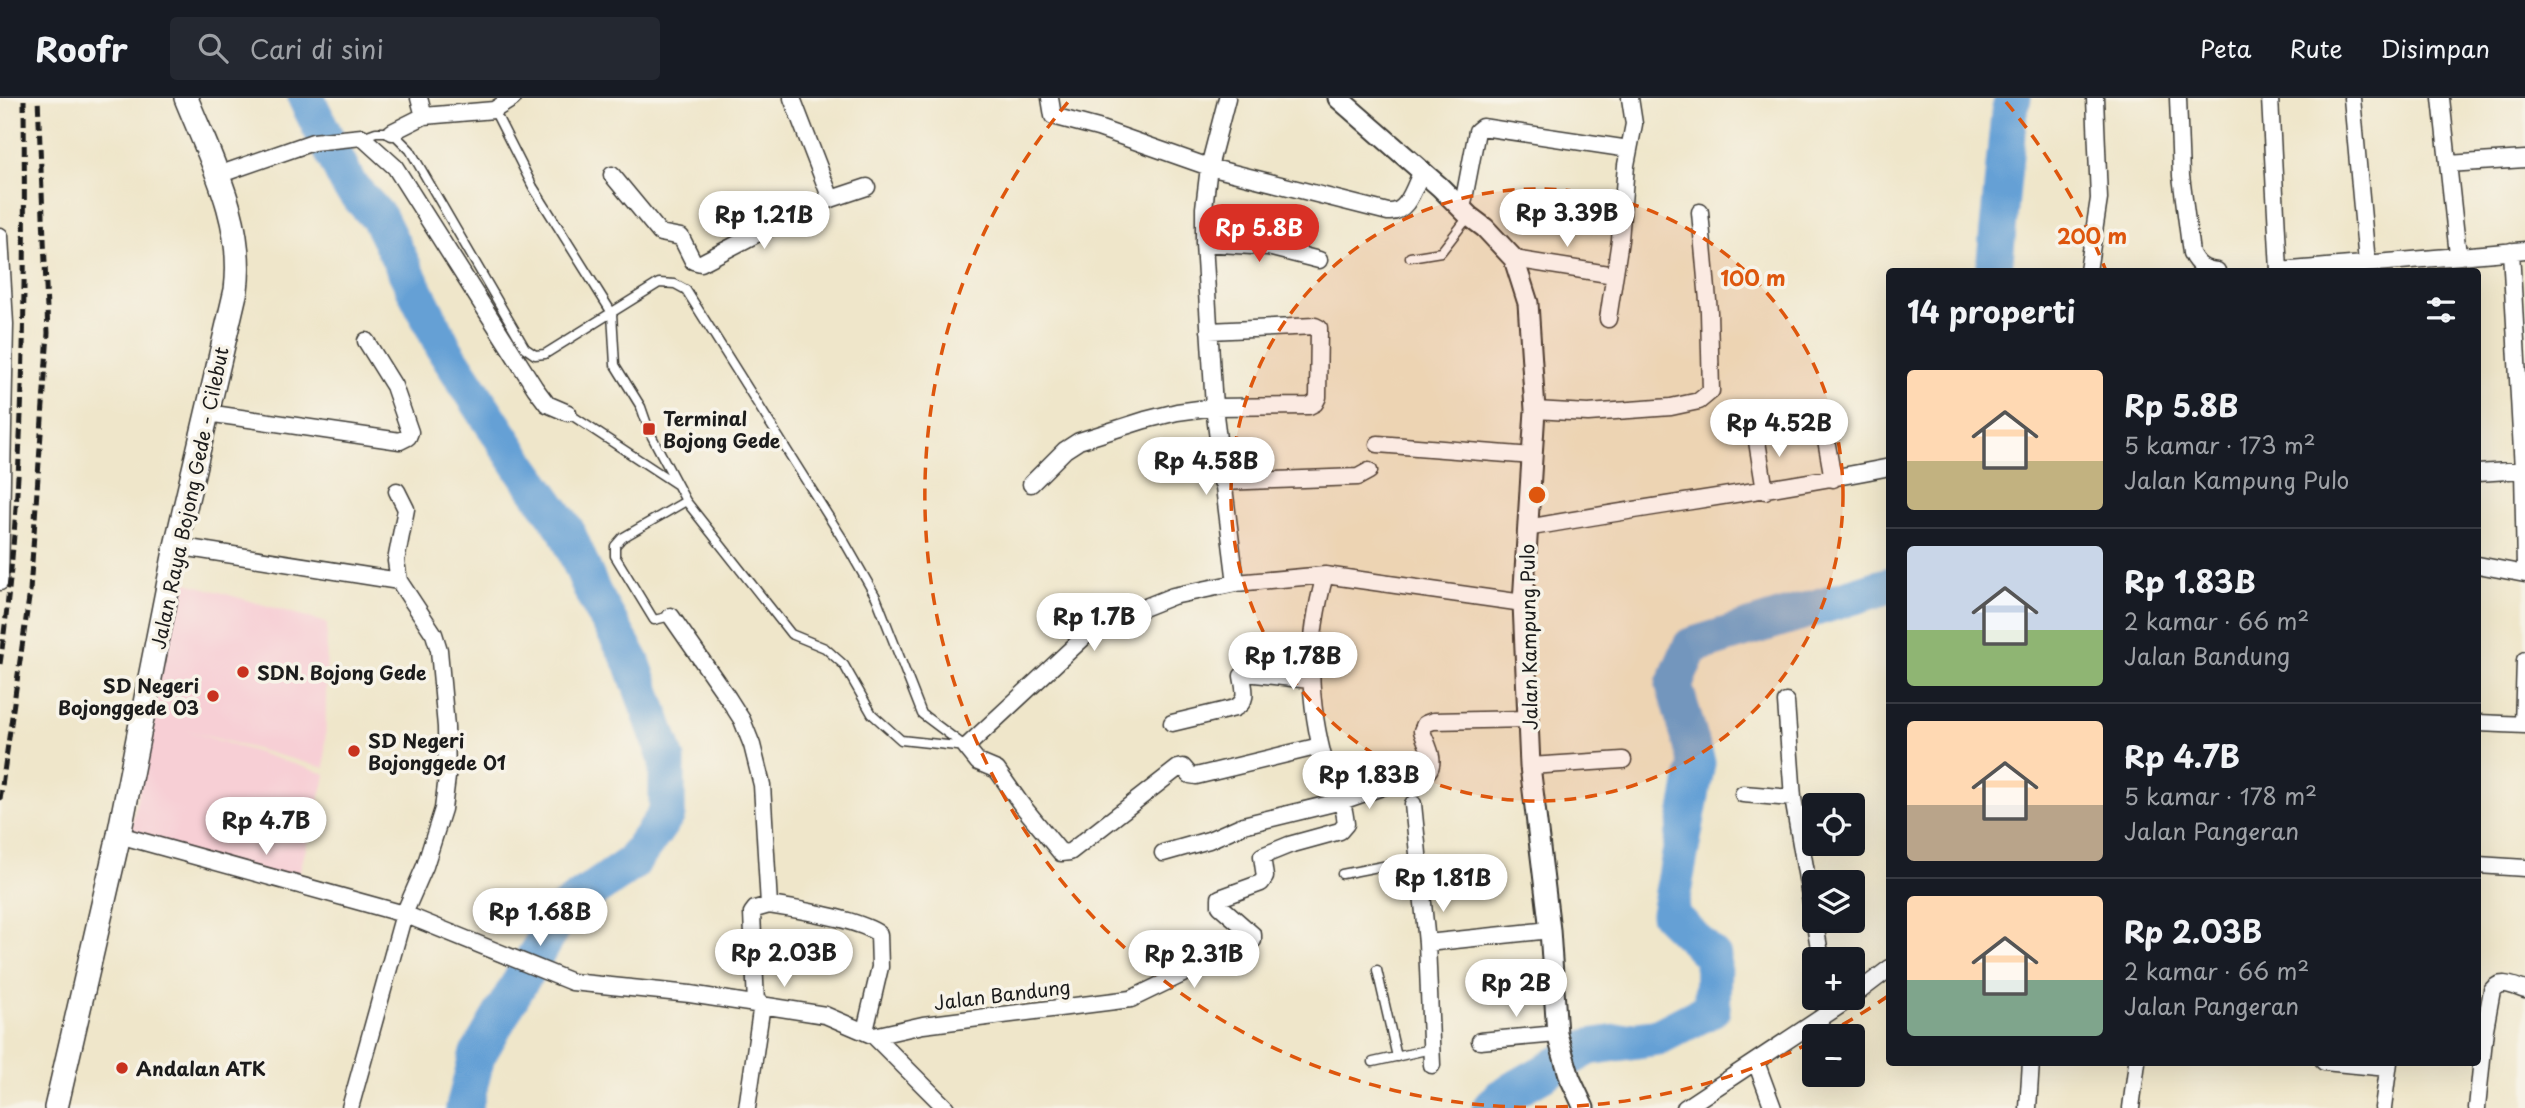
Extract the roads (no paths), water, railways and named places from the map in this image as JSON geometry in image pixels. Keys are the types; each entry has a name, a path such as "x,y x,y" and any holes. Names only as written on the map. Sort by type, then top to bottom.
{"main road":[{"name":"Jalan Raya Bojong Gede - Cilebut","path":"56,1108 119,835 176,546 239,268 237,242 218,174 186,98"}],"street":[{"path":"419,98 424,116"},
{"path":"392,132 424,116 494,110 513,98"},
{"path":"793,98 831,199"},
{"path":"1050,98 1053,117 1098,128 1209,167 1396,212 1403,209 1422,171"},
{"path":"1227,98 1209,167 1204,208 1204,243 1214,407 1236,583"},
{"name":"Jalan Kampung Pulo","path":"1338,98 1485,228 1514,259 1528,303 1535,410 1523,603 1530,766 1550,930 1558,1040 1584,1108"},
{"path":"1608,319 1634,124 1630,98"},
{"path":"2088,268 2099,199 2095,98"},
{"path":"2178,98 2181,176 2190,253 2196,263 2205,268"},
{"path":"2270,98 2279,268"},
{"path":"2352,98 2360,266"},
{"path":"2441,98 2458,255"},
{"path":"1465,212 1477,131 1482,127 1629,149"},
{"path":"218,174 313,142 356,137 395,167 535,388 547,404 569,413"},
{"path":"2448,164 2525,159"},
{"path":"612,175 660,233 681,237 693,261 697,263 831,199 867,187"},
{"path":"1535,410 1588,413 1671,407 1699,401 1711,391 1709,312 1700,212"},
{"path":"0,236 5,324 0,582"},
{"path":"1204,243 1268,247 1319,260"},
{"path":"2328,268 2429,266 2458,255 2518,251 2525,568"},
{"path":"1514,259 1614,275"},
{"path":"1031,484 1065,450 1079,441 1145,420 1214,407 1309,406 1315,403 1318,397 1319,328 1315,326 1209,331"},
{"path":"207,413 400,441 408,437 410,432 406,420 394,386 366,341"},
{"path":"1825,434 1833,479"},
{"path":"1756,435 1765,491"},
{"path":"1378,443 1533,456"},
{"path":"1527,528 1590,516 1765,491 1886,468"},
{"path":"2481,473 2523,470"},
{"path":"1222,482 1358,477 1369,471"},
{"path":"350,1108 404,914 425,866 443,809 447,777 446,727 439,650 433,634 399,581 397,561 405,509 397,491"},
{"path":"176,546 399,581"},
{"path":"2481,566 2525,574"},
{"path":"1320,746 1196,776 1190,775 1183,767 1178,768 1066,853 1058,850 997,770 978,762 966,747 1095,627 1173,596 1236,583 1325,575 1523,603"},
{"path":"1325,575 1314,614 1310,680 1312,709 1327,773 1342,801"},
{"path":"671,616 742,720 752,745 762,785 769,905"},
{"path":"2481,723 2524,725 2525,660"},
{"path":"1172,723 1235,709 1243,704 1245,699 1242,676 1246,673 1310,680"},
{"path":"1786,702 1793,798 1819,947"},
{"path":"1163,853 1209,840 1242,825 1342,801 1427,771 1432,760 1422,731 1425,724 1433,721 1528,719"},
{"path":"1530,766 1623,760"},
{"path":"1743,794 1793,798"},
{"name":"Jalan Bandung","path":"869,1033 1131,999 1250,942 1253,935 1220,906 1220,898 1264,881 1262,856 1345,828 1342,801"},
{"path":"1413,804 1427,943 1432,1057"},
{"path":"119,835 404,914 572,982 690,994 825,1015 869,1033 946,1108"},
{"path":"2481,865 2525,867"},
{"path":"747,1108 759,1004 751,918 755,909 769,905 839,919 879,934 880,967 869,1033"},
{"path":"1427,943 1550,930"},
{"path":"1865,987 1886,971"},
{"path":"2482,1028 2491,990 2495,986 2505,984 2525,990"},
{"path":"1685,1108 1756,1062 1824,1010"},
{"path":"1480,1041 1558,1040"},
{"path":"1756,1062 1773,1108"},
{"path":"2028,1108 2031,1066"},
{"path":"2131,1108 2136,1066"},
{"path":"2383,1108 2388,1066"},
{"path":"2477,1108 2480,1066"}],"lane":[{"path":"494,110 533,187 612,313 615,365 641,407 650,433 686,501 792,634 825,648 844,664 872,714 891,732 901,740 966,747"},
{"path":"356,137 376,132 392,132 410,150 525,348 534,355 545,354 659,284 676,284 686,290 844,541 876,597 922,714 966,747"},
{"path":"1410,257 1441,252 1465,212"},
{"path":"569,413 678,485"},
{"path":"671,616 653,620 615,555 615,546 622,538 686,501"},
{"path":"1342,874 1419,859"},
{"path":"1377,970 1397,1057"},
{"path":"1373,1062 1397,1057 1432,1057"}],"waterway":[{"path":"306,98 349,185 379,218 446,352 566,530 593,593 632,662 667,760 667,814 632,863 560,913 477,1056 464,1108"},
{"path":"1994,268 2009,113 2013,98"},
{"path":"1490,1108 1501,1097 1589,1047 1658,1037 1712,1009 1713,957 1669,914 1697,763 1674,685 1691,646 1886,586"}],"railway":[{"path":"0,664 9,594 19,453 24,311 24,98"},
{"path":"0,800 30,591 48,333 38,98"}],"place":[{"name":"Terminal Bojong Gede","path":"649,429"},
{"name":"SDN. Bojong Gede","path":"243,672"},
{"name":"SD Negeri Bojonggede 03","path":"213,696"},
{"name":"SD Negeri Bojonggede 01","path":"354,751"},
{"name":"Andalan ATK","path":"122,1068"}]}
